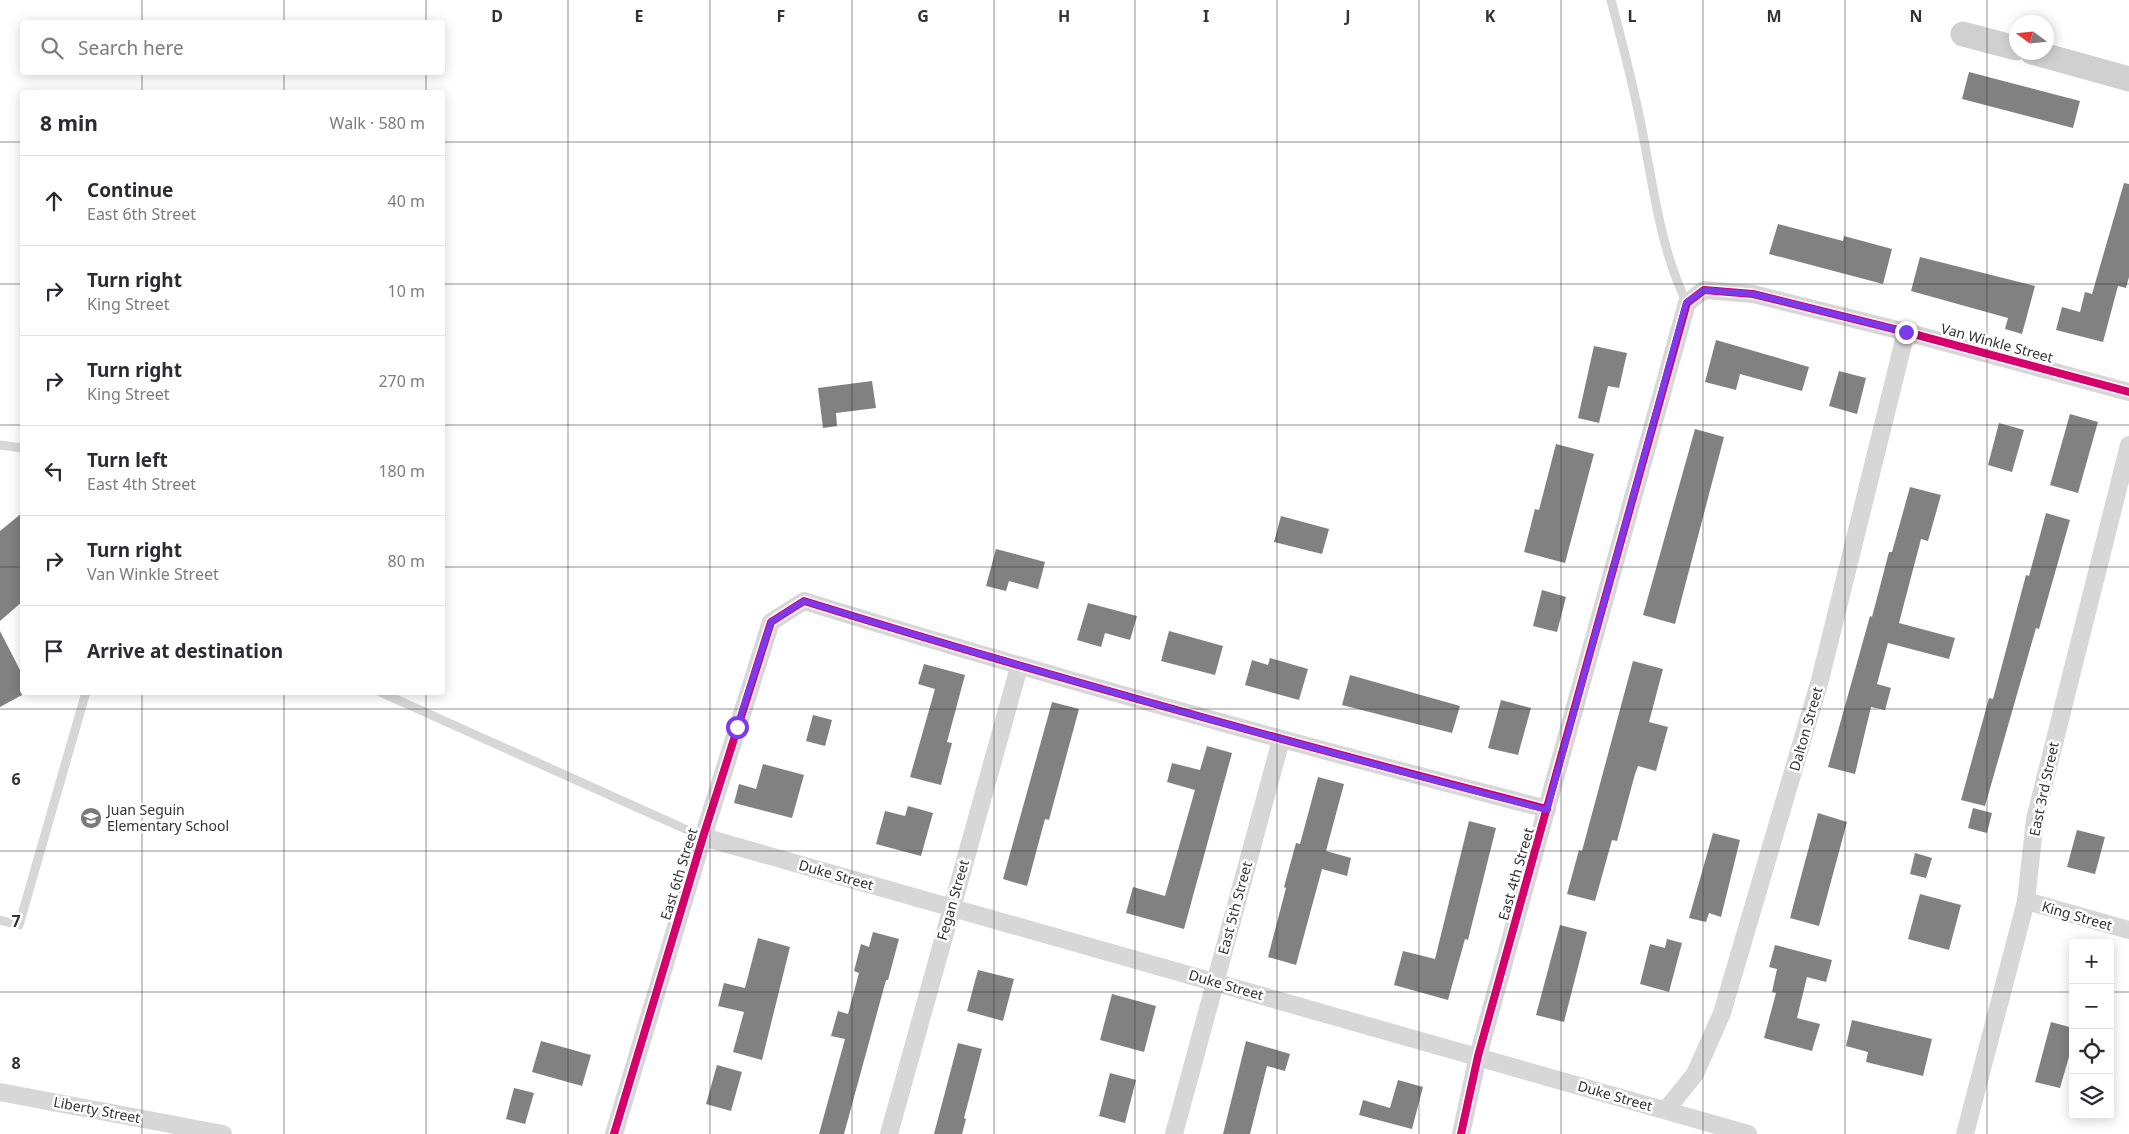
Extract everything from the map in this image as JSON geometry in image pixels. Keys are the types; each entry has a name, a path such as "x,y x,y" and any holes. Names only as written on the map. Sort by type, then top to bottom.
{"street":[{"path":"1963,34 2009,46"},
{"path":"2054,58 2129,79"},
{"name":"Van Winkle Street","path":"1686,303 1704,290 1753,294 1906,332 2129,392"},
{"name":"East 4th Street","path":"1461,1134 1478,1056 1686,303"},
{"name":"Dalton Street","path":"1666,1110 1695,1074 1722,1013 1820,680 1906,332"},
{"name":"East 3rd Street","path":"1965,1134 2026,901 2035,818 2129,445"},
{"name":"East 6th Street","path":"614,1134 703,837 771,622 804,601 1019,667"},
{"path":"1019,667 1281,740 1547,810"},
{"name":"Fegan Street","path":"889,1134 1019,667"},
{"name":"East 5th Street","path":"1174,1134 1281,740"},
{"name":"Duke Street","path":"703,837 1748,1134"},
{"name":"King Street","path":"2026,901 2129,930"},
{"name":"Liberty Street","path":"0,1092 223,1134"}],"lane":[{"path":"1611,0 1640,116 1661,223 1678,287 1686,303"},
{"path":"0,445 20,448"},
{"path":"0,920 19,925 85,695"},
{"path":"387,695 703,837"}],"building":[{"path":"1969,72 2080,101 2073,128 1962,99"},
{"path":"2124,183 2129,184 2129,277 2126,288 2118,286 2103,342 2056,330 2062,307 2080,312 2085,292 2092,294"},
{"path":"1778,224 1843,241 1844,236 1892,249 1883,284 1769,254"},
{"path":"1920,257 2035,286 2022,334 2005,329 2008,318 1911,291"},
{"path":"1716,340 1809,367 1802,391 1740,374 1736,390 1705,382"},
{"path":"1594,346 1627,353 1619,388 1608,386 1599,423 1578,418"},
{"path":"1839,371 1866,378 1857,414 1829,406"},
{"path":"872,381 876,408 836,413 837,426 823,428 818,388"},
{"path":"2070,414 2098,422 2078,493 2050,485"},
{"path":"1999,423 2024,430 2012,472 1988,465"},
{"path":"1695,429 1724,437 1675,624 1643,615"},
{"path":"1556,444 1594,454 1565,563 1524,552 1535,509 1539,510"},
{"path":"1910,487 1941,495 1928,541 1921,539 1899,623 1955,638 1949,659 1888,643 1877,684 1891,688 1885,710 1871,707 1855,774 1828,767 1870,616 1872,617 1889,552 1892,552"},
{"path":"2046,513 2070,520 2039,629 2036,628 1985,806 1961,800 1989,698 1993,699 2026,575 2029,576"},
{"path":"20,515 20,604 0,621 0,531"},
{"path":"1281,516 1329,529 1322,554 1274,542"},
{"path":"996,549 1045,562 1038,589 1009,581 1006,591 986,586"},
{"path":"1542,590 1566,597 1557,632 1533,626"},
{"path":"1088,603 1137,616 1130,640 1105,633 1101,647 1077,640"},
{"path":"0,631 20,670 20,695 22,695 0,707"},
{"path":"1169,631 1223,646 1215,675 1161,661"},
{"path":"1270,658 1308,669 1299,700 1245,685 1252,660 1268,665"},
{"path":"1633,661 1663,669 1649,722 1668,727 1656,771 1638,766 1617,841 1612,840 1595,901 1567,894 1579,850 1582,851"},
{"path":"924,664 965,675 947,742 952,743 941,785 910,777 935,689 918,684"},
{"path":"1350,675 1460,706 1452,733 1342,705"},
{"path":"1501,700 1531,708 1518,755 1488,748"},
{"path":"1052,702 1079,709 1049,820 1045,819 1027,886 1003,879"},
{"path":"813,715 832,720 825,746 806,741"},
{"path":"1207,746 1232,753 1184,929 1126,913 1133,887 1165,896 1195,790 1167,782 1172,763 1200,770"},
{"path":"763,764 804,775 792,818 734,803 739,784 756,789"},
{"path":"1318,777 1344,784 1326,851 1351,858 1347,876 1322,869 1296,965 1268,957 1296,843 1300,844"},
{"path":"908,806 933,813 921,856 876,844 885,811 905,816"},
{"path":"1973,808 1992,813 1987,833 1968,828"},
{"path":"1818,813 1847,822 1819,926 1790,918"},
{"path":"1469,821 1496,828 1468,940 1465,939 1448,1000 1394,985 1403,951 1435,959"},
{"path":"2077,830 2105,837 2095,874 2067,867"},
{"path":"1713,833 1740,840 1721,917 1709,913 1706,922 1689,918"},
{"path":"1915,853 1932,858 1926,878 1910,874"},
{"path":"1920,894 1961,905 1949,950 1908,939"},
{"path":"1560,925 1587,932 1564,1022 1536,1015"},
{"path":"873,932 899,939 844,1134 819,1134 845,1039 831,1036 838,1011 848,1014 859,973 854,971 861,944 869,947"},
{"path":"758,938 790,947 762,1060 733,1052 744,1012 718,1006 724,983 745,988"},
{"path":"1667,939 1682,943 1669,992 1640,984 1650,944 1665,948"},
{"path":"1775,945 1832,960 1826,982 1807,977 1797,1018 1820,1024 1812,1051 1764,1038 1776,993 1772,992 1777,969 1769,967"},
{"path":"978,970 1014,979 1003,1021 967,1011"},
{"path":"1112,994 1156,1006 1144,1052 1100,1040"},
{"path":"1852,1020 1932,1039 1923,1076 1866,1062 1868,1052 1846,1046"},
{"path":"2051,1022 2069,1027 2069,1057 2060,1088 2035,1082"},
{"path":"541,1041 591,1055 582,1086 532,1072"},
{"path":"1246,1041 1290,1054 1285,1071 1267,1066 1250,1134 1223,1134"},
{"path":"958,1043 982,1049 964,1118 966,1119 962,1134 934,1134"},
{"path":"717,1065 742,1072 731,1111 706,1104"},
{"path":"1110,1073 1136,1080 1125,1123 1099,1116"},
{"path":"1398,1080 1423,1087 1412,1129 1359,1115 1363,1100 1390,1108"},
{"path":"514,1088 534,1093 525,1124 506,1119"}],"cycle path":[{"path":"1461,1134 1478,1056 1687,303 1704,290 1753,294 1906,332 2129,392"},
{"path":"614,1134 703,837 771,622 804,601 1174,710 1547,809"}],"place":[{"name":"Juan Seguin Elementary School","path":"91,818"}],"route":[{"path":"737,727 771,622 804,601 1019,667 1281,740 1547,810 1686,303 1704,290 1753,294 1906,332"}]}
